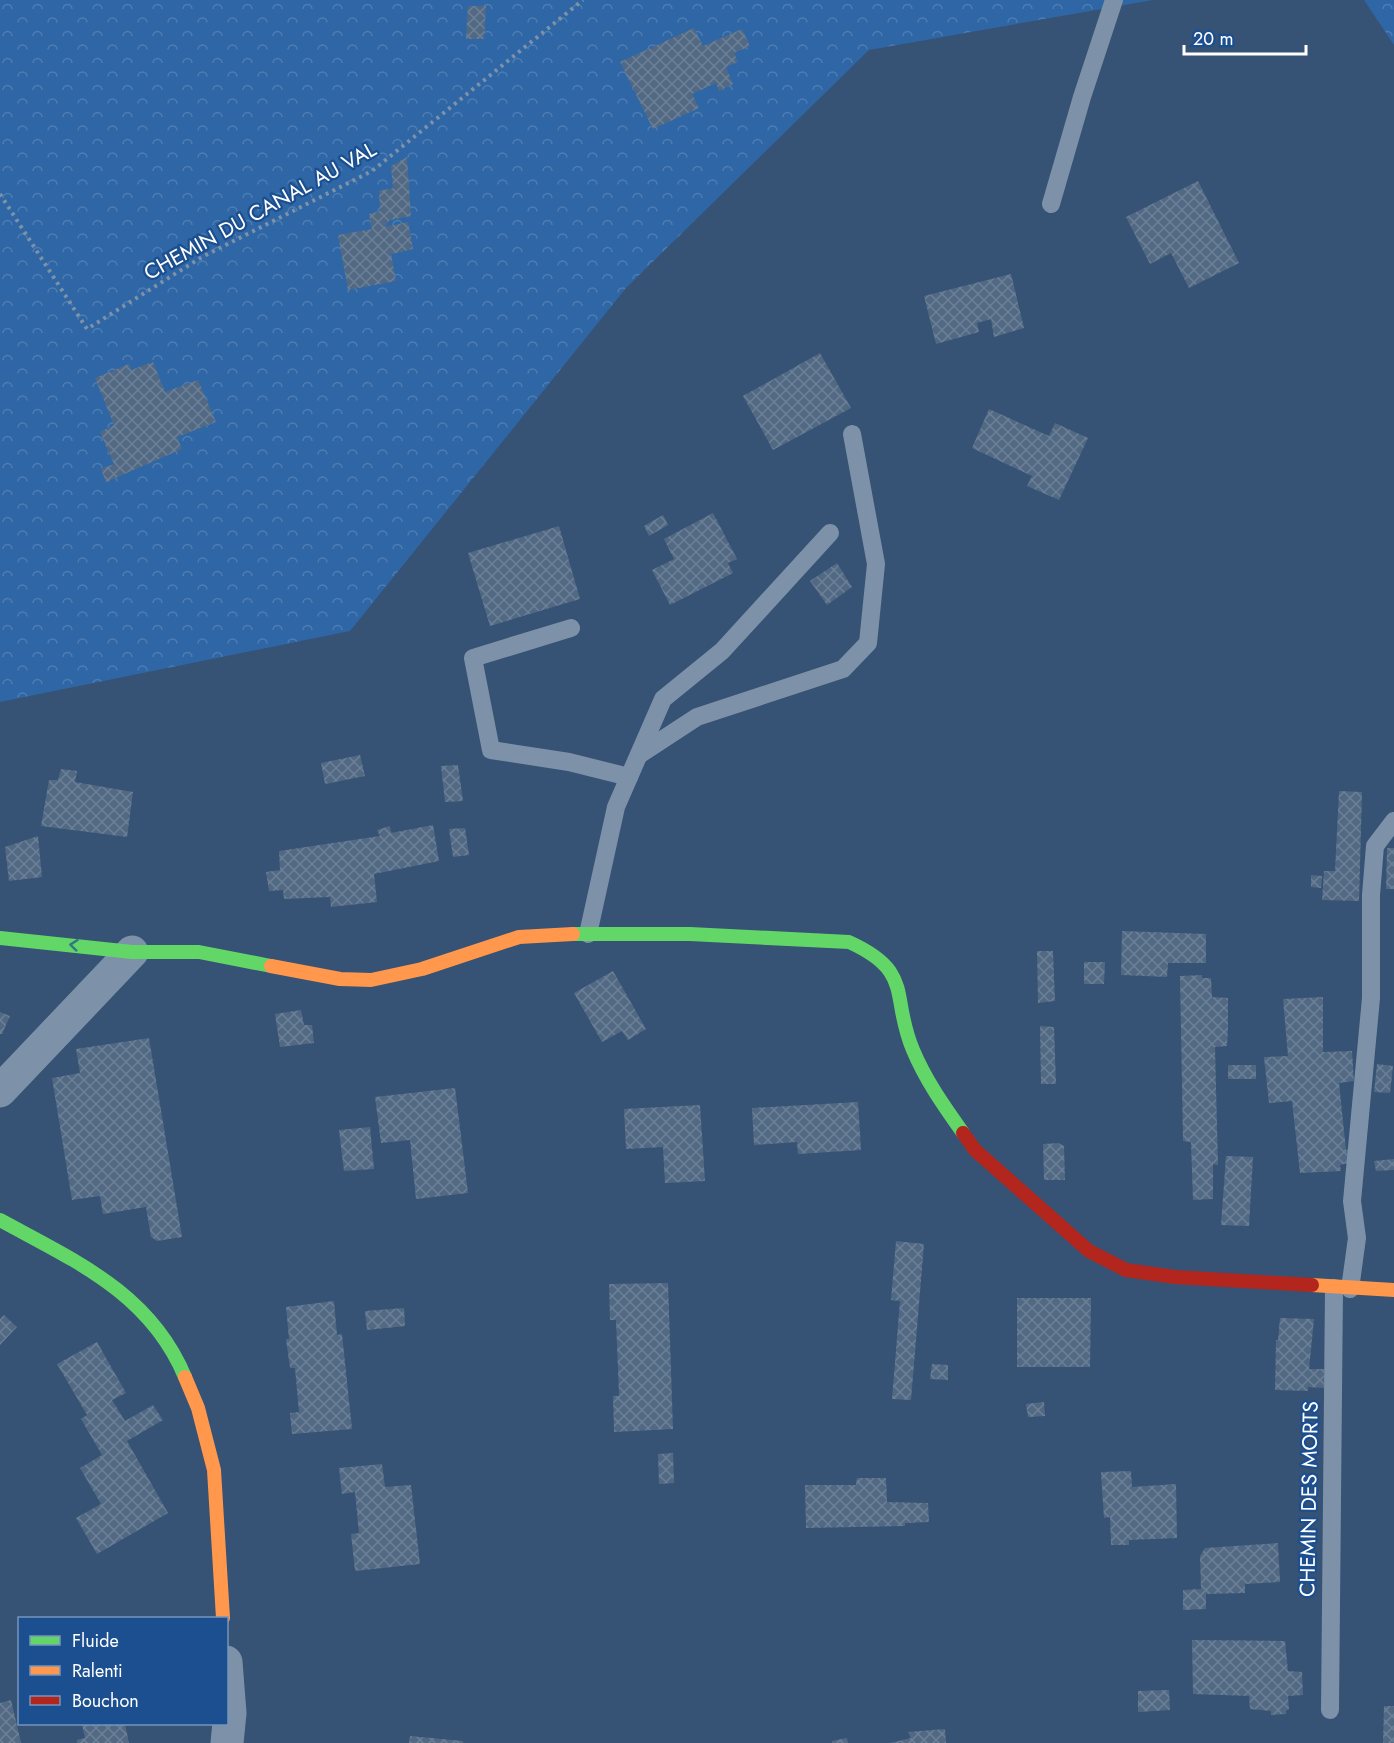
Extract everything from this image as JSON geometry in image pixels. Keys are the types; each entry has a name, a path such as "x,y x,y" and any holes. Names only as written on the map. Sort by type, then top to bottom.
{"street":[{"path":"0,938 132,952 199,952 340,979 371,980 422,969 519,937 588,934 786,937 849,942 873,952 887,965 898,988 912,1048 934,1093 975,1150 1089,1251 1126,1270 1175,1277 1394,1290"},
{"path":"0,1091 132,952"},
{"path":"0,1220 100,1275 146,1313 176,1355 198,1408 214,1470 223,1617"},
{"path":"227,1743 230,1713 228,1688"}],"lane":[{"path":"1051,204 1082,97 1114,0"},
{"path":"639,755 697,717 843,669 868,643 876,564 852,434"},
{"path":"588,934 616,807 663,699 722,651 830,533"},
{"path":"571,628 473,658 490,750 569,762 629,777"},
{"name":"CHEMIN DES MORTS","path":"1330,1710 1342,1288 1357,1238 1352,1201 1371,998 1371,895 1375,846 1394,821"}],"path":[{"name":"CHEMIN DU CANAL AU VAL","path":"0,194 87,329 202,257 372,171 583,0"}],"green space":[{"path":"0,0 1153,0 869,50 626,288 350,631 0,702"},
{"path":"1364,0 1394,0 1394,45"}],"building":[{"path":"468,6 486,6 484,39 466,39"},
{"path":"694,28 703,46 742,29 750,46 734,53 738,62 726,67 733,84 719,91 716,83 692,94 699,108 653,129 620,62"},
{"path":"407,157 411,216 390,220 384,227 408,222 413,249 391,254 396,281 348,290 338,235 372,229 369,214 380,211 379,191 393,188 391,166"},
{"path":"1198,181 1239,263 1189,288 1171,253 1150,264 1126,217"},
{"path":"1011,274 1024,328 994,337 991,319 977,323 979,332 936,344 924,296"},
{"path":"820,353 851,408 773,450 743,396"},
{"path":"153,362 165,392 198,380 216,422 177,437 182,449 106,482 101,469 114,464 100,432 114,425 95,378 129,364 131,370"},
{"path":"989,409 1049,436 1055,423 1088,438 1059,500 1027,486 1032,476 972,448"},
{"path":"713,513 737,559 728,563 733,573 670,605 652,570 674,559 664,539"},
{"path":"663,515 668,525 649,536 644,526"},
{"path":"559,526 580,599 490,626 468,553"},
{"path":"837,563 852,587 827,605 810,581"},
{"path":"360,755 365,776 325,784 321,763"},
{"path":"458,765 463,801 445,802 441,766"},
{"path":"61,769 77,771 75,782 133,792 127,837 41,826 49,780 58,780"},
{"path":"1339,791 1362,792 1359,901 1322,900 1324,871 1335,871"},
{"path":"433,825 439,861 374,874 377,902 331,907 330,897 284,899 283,890 269,891 266,872 280,870 279,851 380,836 377,830 390,826 391,833"},
{"path":"465,828 469,855 453,857 449,829"},
{"path":"38,836 42,877 9,881 5,847"},
{"path":"1387,848 1394,848 1394,889 1386,889"},
{"path":"1311,875 1322,876 1321,888 1311,887"},
{"path":"1122,931 1206,934 1206,963 1168,963 1167,977 1121,975"},
{"path":"1037,951 1053,951 1055,1001 1038,1003"},
{"path":"1084,962 1105,962 1104,984 1084,984"},
{"path":"613,971 646,1029 628,1040 622,1031 602,1042 574,993"},
{"path":"1202,975 1202,978 1211,978 1212,997 1228,998 1228,1029 1227,1046 1215,1047 1218,1165 1213,1164 1213,1199 1193,1200 1191,1142 1183,1141 1180,976"},
{"path":"1323,997 1323,1052 1352,1051 1354,1081 1339,1083 1346,1150 1349,1149 1348,1163 1340,1165 1341,1171 1300,1173 1292,1101 1269,1103 1264,1057 1288,1056 1283,999"},
{"path":"301,1010 304,1025 312,1025 314,1043 280,1047 275,1014"},
{"path":"0,1012 10,1016 2,1034 0,1034"},
{"path":"1040,1026 1054,1027 1056,1084 1041,1084"},
{"path":"149,1038 182,1237 157,1241 151,1237 146,1207 103,1214 100,1196 72,1200 52,1078 80,1073 76,1049"},
{"path":"1377,1064 1393,1066 1390,1093 1374,1092"},
{"path":"1228,1065 1256,1065 1256,1079 1228,1079"},
{"path":"455,1088 468,1193 416,1199 410,1140 381,1143 375,1097"},
{"path":"858,1102 861,1150 798,1154 797,1142 754,1145 752,1108"},
{"path":"700,1105 705,1181 665,1183 663,1147 626,1149 624,1109"},
{"path":"370,1127 374,1169 344,1171 339,1130"},
{"path":"1058,1143 1064,1146 1065,1180 1044,1180 1043,1144"},
{"path":"1226,1156 1253,1157 1249,1226 1221,1225"},
{"path":"1394,1159 1394,1170 1376,1171 1374,1161"},
{"path":"896,1241 924,1244 911,1400 892,1399 900,1301 891,1300"},
{"path":"668,1283 673,1429 614,1432 613,1396 619,1396 616,1320 610,1320 609,1284"},
{"path":"1017,1298 1091,1298 1090,1367 1017,1367"},
{"path":"334,1301 337,1335 342,1334 352,1429 292,1434 290,1413 299,1412 295,1368 290,1368 286,1339 289,1339 286,1307"},
{"path":"404,1308 405,1326 367,1330 365,1311"},
{"path":"4,1315 17,1327 0,1345 0,1319"},
{"path":"1280,1318 1314,1319 1309,1369 1324,1369 1324,1388 1308,1387 1308,1391 1275,1390 1276,1340 1278,1340"},
{"path":"97,1342 126,1393 112,1400 125,1421 153,1405 163,1420 127,1441 168,1513 97,1554 76,1518 101,1504 80,1468 102,1455 81,1419 87,1415 57,1364"},
{"path":"932,1364 948,1365 948,1380 930,1379"},
{"path":"1044,1402 1045,1416 1028,1417 1026,1404"},
{"path":"673,1453 674,1483 659,1484 658,1454"},
{"path":"382,1464 385,1487 411,1485 420,1564 355,1571 351,1534 359,1533 355,1492 342,1494 339,1468"},
{"path":"1131,1471 1132,1487 1176,1484 1177,1538 1129,1540 1129,1545 1111,1545 1110,1517 1104,1518 1101,1472"},
{"path":"857,1478 886,1478 887,1502 928,1503 929,1522 905,1523 905,1526 806,1528 805,1485 856,1485"},
{"path":"1278,1543 1280,1582 1245,1584 1245,1593 1206,1594 1206,1609 1183,1610 1183,1590 1201,1589 1200,1556 1205,1548"},
{"path":"1192,1640 1285,1641 1288,1671 1302,1672 1303,1695 1288,1696 1289,1709 1286,1714 1271,1715 1271,1711 1250,1709 1249,1696 1193,1694"},
{"path":"1169,1690 1170,1710 1138,1712 1138,1691"},
{"path":"11,1700 21,1743 0,1743 0,1703"},
{"path":"1384,1706 1394,1706 1394,1743 1383,1743"},
{"path":"82,1725 125,1725 129,1743 77,1743 77,1740 85,1738"},
{"path":"945,1729 946,1743 890,1743 911,1738 908,1732"},
{"path":"410,1736 463,1741 463,1743 409,1743"},
{"path":"847,1738 848,1743 832,1743 832,1741"}],"traffic: fast":[{"path":"573,934 690,934 849,942 870,953 884,964 892,975 913,1050 942,1103 963,1133"},
{"path":"0,938 132,952 199,952 271,966"},
{"path":"0,1220 56,1250 108,1282 131,1301 152,1323 170,1348 185,1377"}],"traffic: slow":[{"path":"271,966 340,979 371,980 422,969 519,937 573,934"},
{"path":"1312,1285 1394,1290"},
{"path":"185,1377 198,1408 214,1470 223,1617"}],"traffic: jam":[{"path":"963,1133 975,1150 1089,1251 1126,1270 1175,1277 1312,1285"}]}
